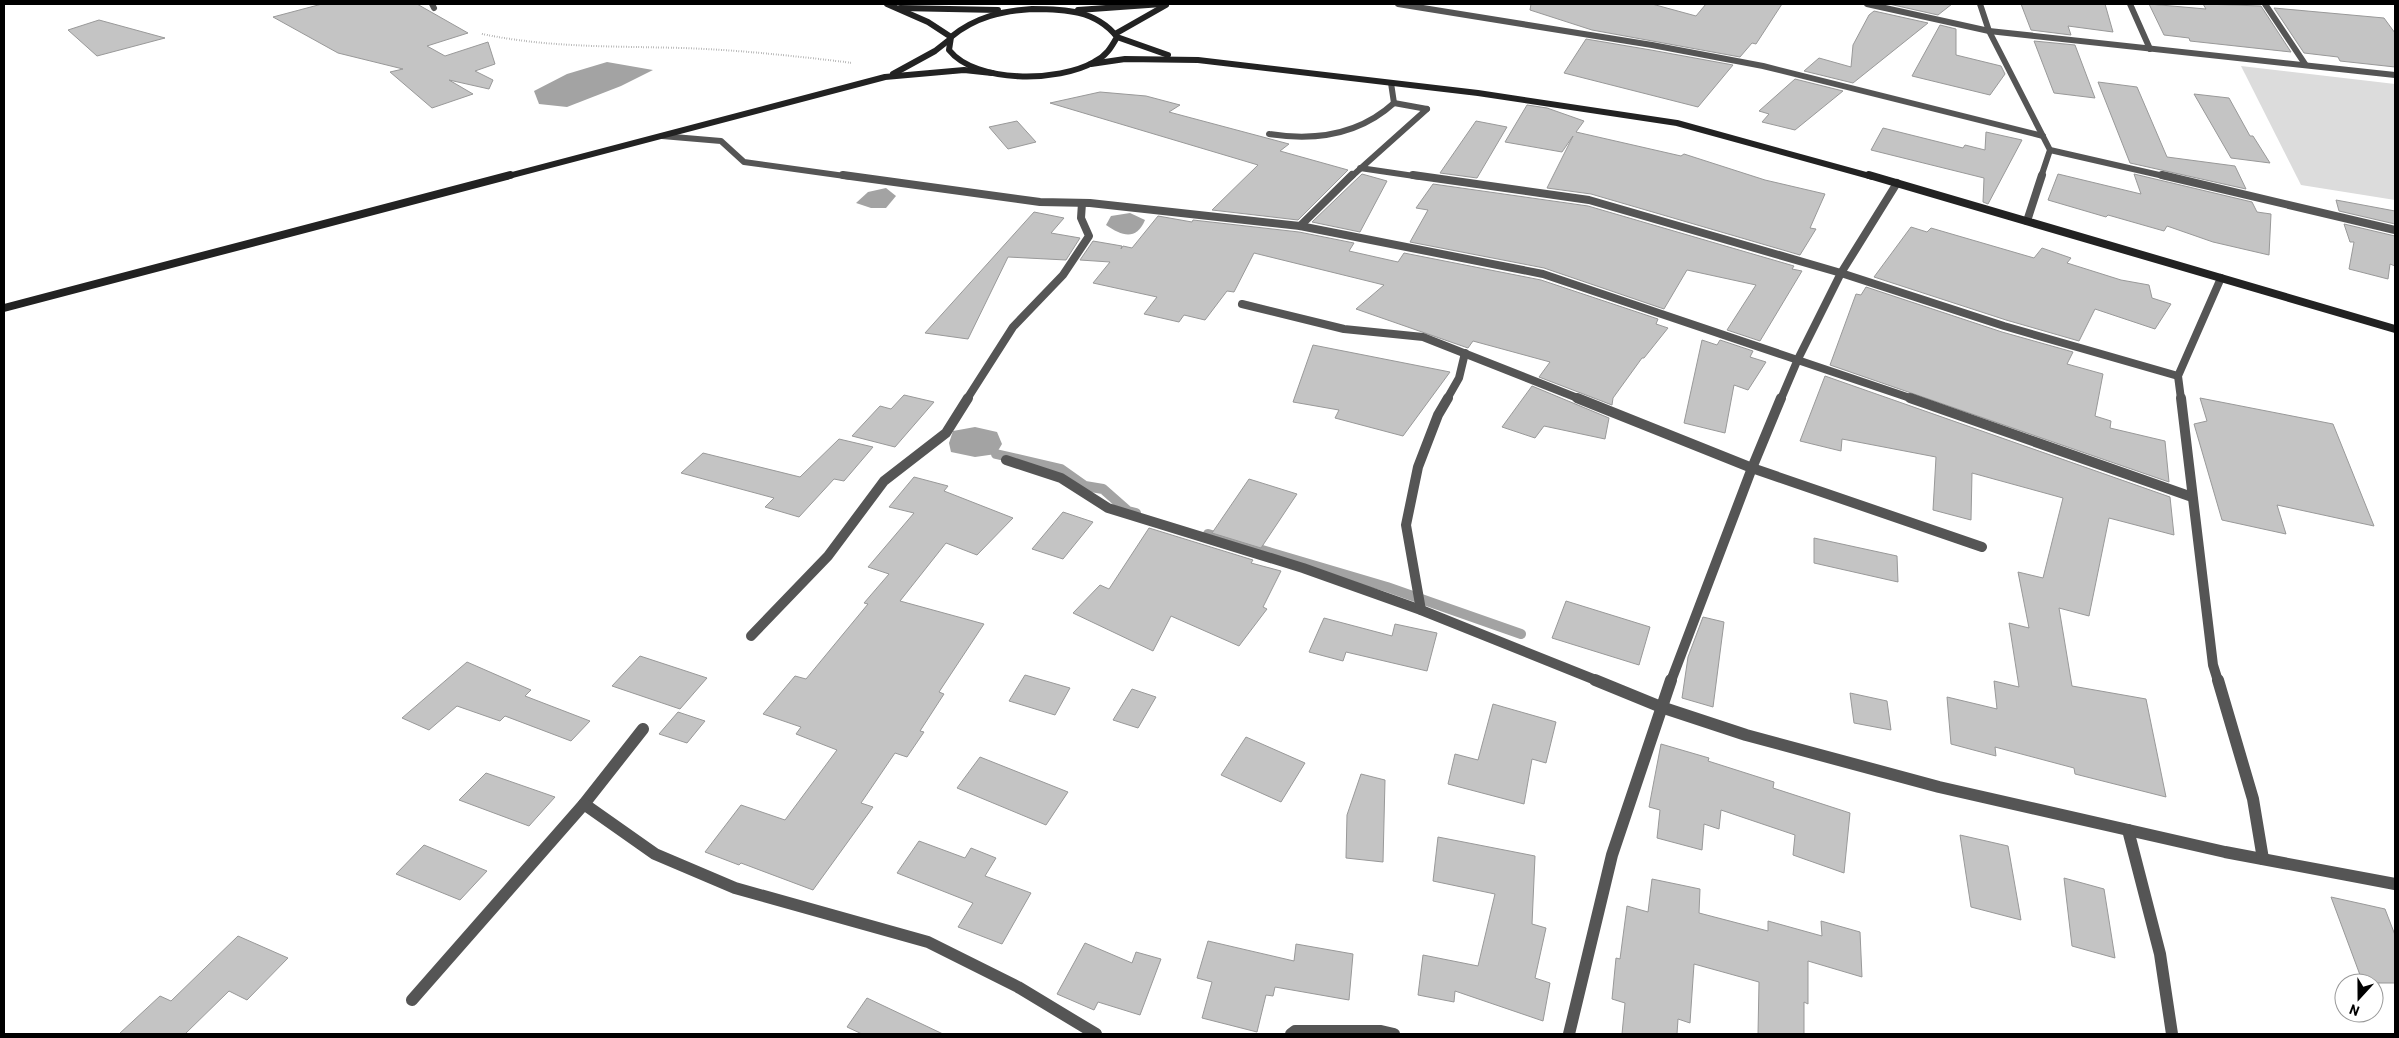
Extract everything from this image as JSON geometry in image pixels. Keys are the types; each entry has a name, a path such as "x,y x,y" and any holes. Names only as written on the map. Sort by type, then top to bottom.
{"main road":[{"path":"887,4 900,8 942,30 950,38 949,50 956,59 971,67 992,73"},
{"path":"900,8 1065,10 1162,4"},
{"path":"1116,35 1168,4"},
{"path":"885,77 911,65 950,38 964,25 986,16 1014,10"},
{"path":"4,308 885,77 964,70 1017,76 1044,75 1070,71 1091,64 1106,56 1115,47 1116,35 1112,28 1102,21 1065,10"},
{"path":"1116,35 1160,53 1198,60 1576,107 1677,123 1898,183 2395,329"},
{"path":"1091,64 1125,59 1198,60"}],"street":[{"path":"1398,4 1643,44 1763,66 2043,136"},
{"path":"1867,4 1989,31 2395,75"},
{"path":"1980,4 1989,31 2050,150 2027,221"},
{"path":"2130,4 2150,48"},
{"path":"2265,4 2305,64"},
{"path":"1269,134 1292,138 1310,138 1375,118 1388,110 1394,103 1391,83"},
{"path":"1300,226 1360,168 1427,109 1394,103"},
{"path":"662,136 720,141 744,162 1040,202 1082,203 1300,226 1543,274 1798,359 2192,497"},
{"path":"2050,150 2325,212 2395,230"},
{"path":"1360,168 1589,200 1841,273 2004,326 2178,376"},
{"path":"1569,1034 1612,855 1661,707 1752,468 1798,359 1841,273 1898,183"},
{"path":"751,636 828,556 884,481 946,433 1013,327 1063,275 1088,236 1081,218 1082,203"},
{"path":"2221,278 2178,376 2214,665 2253,799 2263,859"},
{"path":"1242,304 1344,328 1423,337 1752,468 1982,547"},
{"path":"1421,610 1406,525 1418,467 1438,415 1459,378 1465,353"},
{"path":"1006,460 1061,478 1108,508 1303,568 1421,610 1661,707 1746,735 1939,787 2263,859 2395,884"},
{"path":"412,1000 584,804 643,729"},
{"path":"584,804 654,854 735,888 928,942 1018,987 1096,1034"},
{"path":"2128,830 2160,954 2172,1034"},
{"path":"1291,1034 1295,1031 1381,1031 1394,1034"}],"path":[{"path":"482,34 521,42 580,47 758,51 858,64"}],"shaded area":[{"path":"607,62 653,70 621,86 567,107 539,104 534,91 567,74"},
{"path":"2241,66 2395,84 2395,200 2301,185"},
{"path":"886,188 896,196 886,208 871,208 856,203 868,192"},
{"path":"1130,213 1145,220 1141,227 1133,234 1123,234 1106,225 1111,216"},
{"path":"975,427 997,432 1002,444 996,454 975,457 951,452 949,443 953,431"}],"building":[{"path":"322,4 417,4 468,33 427,46 445,56 488,42 495,64 475,71 493,80 489,89 449,80 473,94 432,108 390,72 403,69 338,53 273,17"},
{"path":"1531,4 1652,4 1696,16 1706,4 1782,4 1756,44 1752,43 1740,57 1592,30 1530,10"},
{"path":"1889,4 1952,4 1938,15"},
{"path":"2021,4 2105,4 2113,32 2068,26 2071,35 2031,30"},
{"path":"2149,4 2206,9 2203,4 2261,6 2291,52 2190,41 2189,38 2164,35"},
{"path":"2274,8 2384,18 2395,33 2395,67 2340,61 2338,57 2304,53"},
{"path":"1874,11 1928,23 1853,83 1804,71 1819,58 1851,67 1853,45 1869,15"},
{"path":"99,20 165,38 97,56 68,30"},
{"path":"1940,25 1956,29 1956,55 2001,66 2005,74 1990,95 1912,76"},
{"path":"1586,39 1733,65 1698,107 1564,73"},
{"path":"2034,41 2075,45 2095,98 2054,93"},
{"path":"1795,79 1843,91 1795,130 1762,122 1769,114 1759,111"},
{"path":"2098,82 2137,87 2167,157 2235,166 2246,189 2130,163"},
{"path":"1100,92 1146,96 1180,105 1169,112 1289,144 1280,151 1348,170 1298,220 1212,210 1258,165 1050,103"},
{"path":"2194,94 2229,98 2250,136 2253,136 2270,163 2231,158"},
{"path":"1527,105 1547,108 1584,121 1576,132 1681,156 1684,154 1765,180 1825,194 1810,228 1816,229 1800,255 1591,194 1547,188 1573,136 1562,152 1505,142"},
{"path":"1017,121 1036,142 1008,149 989,127"},
{"path":"1476,121 1507,127 1477,178 1440,173"},
{"path":"1883,128 1963,148 1965,145 1985,150 1986,132 2022,140 1988,204 1983,202 1984,178 1871,150"},
{"path":"1362,174 1387,181 1360,232 1312,222"},
{"path":"2058,174 2141,194 2134,174 2252,202 2257,212 2271,214 2269,255 2213,242 2167,226 2164,231 2048,200"},
{"path":"1433,184 1588,206 1794,266 1792,269 1802,271 1760,341 1727,330 1756,285 1687,270 1664,309 1544,268 1410,242 1428,210 1416,208"},
{"path":"2336,200 2395,211 2395,224 2339,211"},
{"path":"1034,212 1064,218 1051,233 1080,238 1066,260 1008,257 968,339 925,333"},
{"path":"1158,216 1192,222 1193,220 1299,232 1354,243 1349,251 1398,262 1404,253 1541,280 1658,319 1656,324 1668,328 1644,358 1642,358 1613,398 1612,405 1539,377 1550,362 1473,341 1468,348 1356,309 1384,285 1254,253 1234,292 1227,291 1205,320 1184,315 1179,322 1144,314 1157,297 1093,283 1110,262 1080,260 1093,241 1122,246 1121,249 1123,246 1132,248"},
{"path":"2344,224 2395,236 2395,266 2390,264 2388,279 2349,269 2354,242 2350,242"},
{"path":"1911,227 1927,232 1931,228 2034,258 2042,248 2071,258 2067,263 2121,280 2149,285 2152,298 2171,304 2155,329 2095,309 2079,341 2006,320 1874,277"},
{"path":"1866,287 2002,332 2073,352 2067,364 2103,374 2095,416 2111,421 2110,428 2165,441 2169,482 1830,365 1856,294 1861,295"},
{"path":"1702,340 1717,345 1720,340 1753,351 1750,357 1766,362 1748,390 1734,385 1725,433 1684,423"},
{"path":"1313,345 1450,372 1403,436 1335,418 1339,410 1293,402"},
{"path":"1825,376 2170,497 2174,535 2109,518 2089,616 2059,608 2072,686 2146,699 2166,797 2075,774 2074,768 1995,747 1996,756 1951,744 1947,697 1997,709 1994,681 2019,687 2009,623 2029,628 2018,572 2043,578 2063,498 1972,473 1971,520 1933,510 1936,457 1842,439 1841,451 1800,441"},
{"path":"1532,386 1609,418 1605,439 1544,426 1535,438 1502,427"},
{"path":"904,395 934,402 895,447 852,436 880,406 891,409"},
{"path":"2200,398 2333,424 2374,526 2277,505 2286,534 2222,520 2194,424 2207,421"},
{"path":"839,439 873,447 844,481 834,479 799,517 765,507 774,498 681,473 703,453 800,477"},
{"path":"914,477 948,486 944,491 1013,518 977,555 946,543 900,601 984,624 939,692 944,694 920,731 924,732 907,757 895,753 861,803 873,807 813,890 741,863 739,865 705,852 741,805 785,820 837,750 796,734 801,727 763,714 795,676 806,679 868,604 864,603 889,574 868,567 914,513 889,507"},
{"path":"1249,479 1297,494 1261,548 1212,533"},
{"path":"1063,512 1093,522 1063,559 1032,549"},
{"path":"1149,528 1253,560 1251,563 1281,571 1263,607 1267,609 1239,646 1171,616 1153,651 1073,613 1100,585 1109,589"},
{"path":"1814,538 1897,556 1898,582 1814,563"},
{"path":"1566,601 1650,627 1639,665 1552,638"},
{"path":"1703,617 1724,622 1713,707 1682,698 1688,657"},
{"path":"1324,618 1392,636 1395,624 1437,633 1427,671 1346,652 1343,661 1309,652"},
{"path":"640,656 707,678 680,709 612,686"},
{"path":"467,662 531,690 525,696 590,721 571,741 505,716 500,721 457,706 429,730 402,718"},
{"path":"1025,675 1070,688 1055,715 1009,701"},
{"path":"1132,689 1156,697 1138,728 1113,720"},
{"path":"1850,693 1887,701 1891,730 1854,723"},
{"path":"1493,704 1556,722 1546,763 1532,759 1524,804 1448,784 1455,754 1478,760"},
{"path":"678,712 705,721 687,743 659,734"},
{"path":"1246,737 1305,763 1281,802 1221,775"},
{"path":"1661,744 1709,758 1708,761 1774,782 1773,788 1850,813 1844,873 1793,855 1795,835 1721,810 1719,829 1704,824 1702,850 1657,838 1660,810 1649,807"},
{"path":"980,757 1068,792 1046,825 957,788"},
{"path":"486,773 555,797 529,826 459,800"},
{"path":"1361,774 1385,780 1383,862 1346,858 1347,815"},
{"path":"1960,835 2008,846 2021,920 1971,907"},
{"path":"1438,837 1535,856 1532,924 1546,928 1535,978 1550,983 1543,1021 1455,991 1454,1002 1418,995 1423,955 1478,966 1495,894 1433,881"},
{"path":"919,841 965,858 971,848 996,858 985,876 1031,893 1002,944 958,927 973,903 897,873"},
{"path":"424,845 487,871 460,900 396,874"},
{"path":"2064,878 2104,889 2115,958 2072,946"},
{"path":"1652,879 1700,889 1699,913 1768,931 1768,921 1822,936 1821,921 1860,932 1862,977 1808,961 1808,1004 1804,1002 1804,1034 1758,1034 1759,982 1694,964 1690,1023 1678,1019 1677,1034 1622,1034 1625,1003 1612,999 1616,958 1620,959 1627,906 1648,912"},
{"path":"2331,897 2385,909 2395,935 2395,983 2384,983 2384,973 2359,973"},
{"path":"238,936 288,958 247,1000 229,991 185,1034 119,1034 160,996 171,1001"},
{"path":"1208,941 1294,961 1296,944 1353,954 1349,1000 1275,987 1273,996 1266,995 1257,1032 1202,1018 1212,982 1197,978"},
{"path":"1085,943 1132,963 1136,952 1161,959 1140,1015 1098,1002 1094,1010 1057,994"},
{"path":"867,998 943,1034 862,1034 847,1027"}],"waterway":[{"path":"996,454 1061,469 1085,486 1103,489 1128,511 1136,513"},
{"path":"1208,534 1387,587 1521,634"}]}
